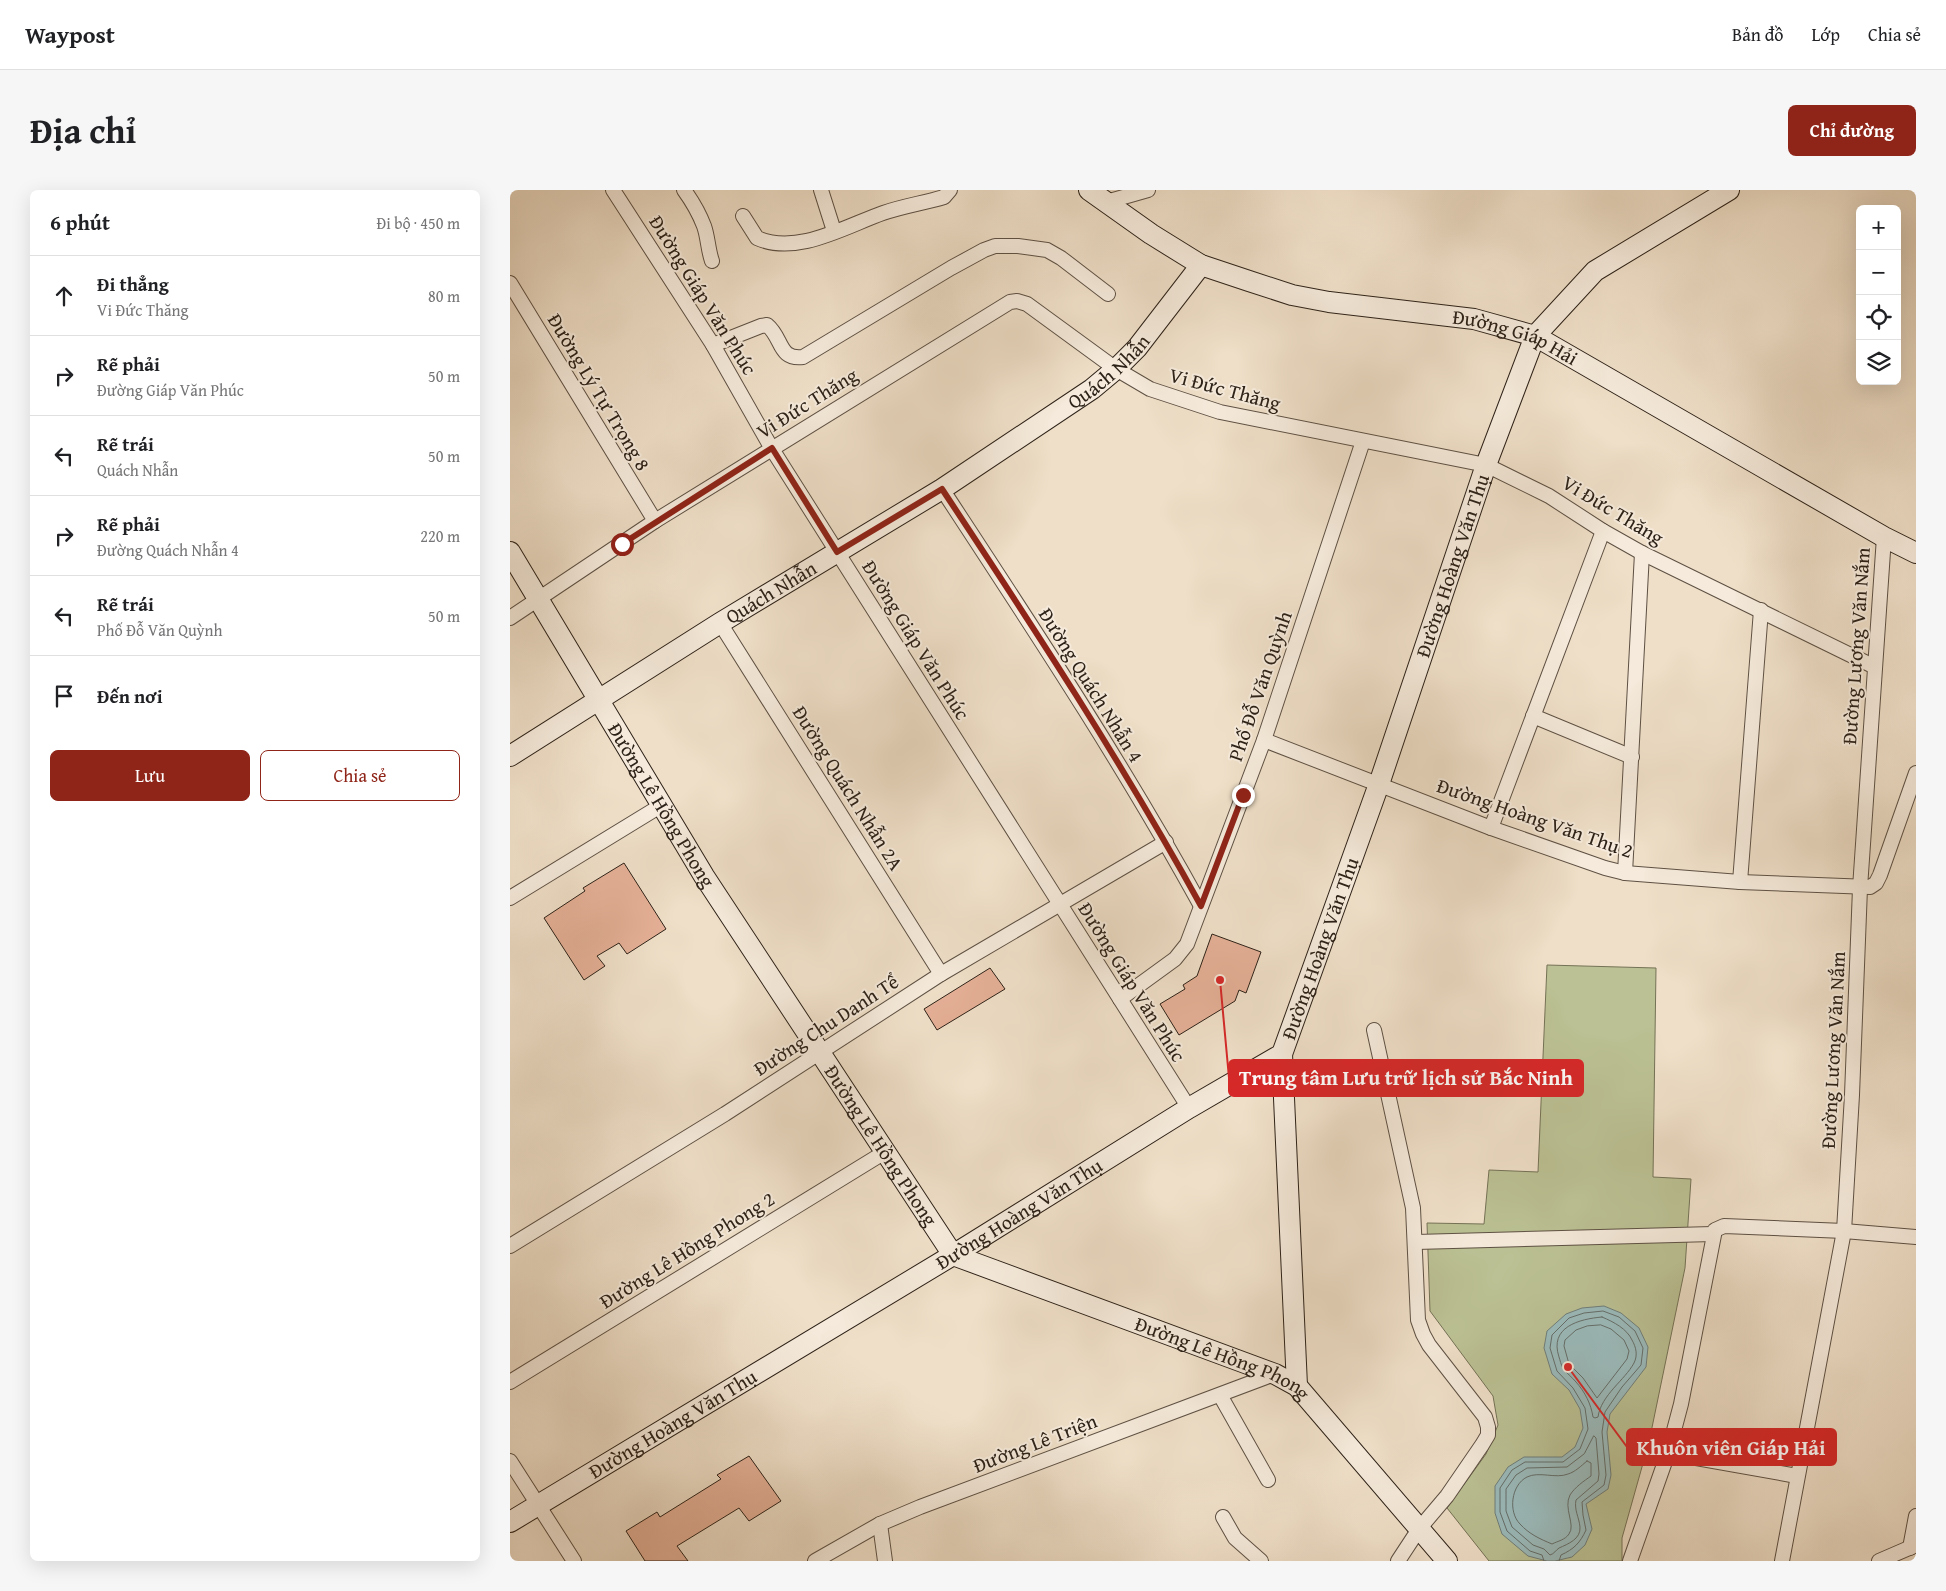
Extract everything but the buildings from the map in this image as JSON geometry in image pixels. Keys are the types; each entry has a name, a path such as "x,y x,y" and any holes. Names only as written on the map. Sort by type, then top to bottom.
{"street":[{"name":"Đường Giáp Văn Phúc","path":"613,190 713,346 772,448 837,552 1189,1108"},
{"path":"684,190 695,206 704,227 712,261"},
{"path":"821,190 834,231"},
{"path":"743,216 757,238 773,243 799,242 884,212 944,197 950,190"},
{"name":"Đường Giáp Hải","path":"1090,190 1151,234 1201,265 1292,295 1329,302 1474,319 1535,336 1884,537 1916,553"},
{"path":"1106,202 1148,190"},
{"name":"Đường Hoàng Văn Thụ","path":"510,1522 953,1255 1189,1108 1282,1054 1379,784 1486,465 1535,336 1595,271 1730,190"},
{"path":"713,346 767,325 774,332 786,353 795,358 803,357 951,268 995,246 1018,246 1047,250 1108,294"},
{"name":"Quách Nhẫn","path":"510,756 720,623 942,489 1092,389 1137,348 1201,265"},
{"name":"Đường Lý Tự Trọng 8","path":"510,283 655,521"},
{"name":"Vi Đức Thăng","path":"510,618 655,521 1010,302 1017,301 1027,304 1116,369 1150,389 1220,412 1486,465 1549,496 1603,531 1642,552 1875,667"},
{"name":"Phố Đỗ Văn Quỳnh","path":"1120,999 1159,972 1183,951 1187,944 1264,740 1363,441"},
{"name":"Đường Quách Nhẫn 4","path":"942,489 1041,641 1166,842 1201,906"},
{"path":"1491,828 1603,531"},
{"name":"Đường Lương Văn Nắm","path":"1782,1561 1844,1230 1852,1095 1860,888 1884,537"},
{"name":"Đường Lê Hồng Phong","path":"510,552 704,876 953,1255 1275,1374 1297,1386 1447,1561"},
{"path":"1624,873 1642,552"},
{"path":"1740,882 1760,610"},
{"name":"Đường Quách Nhẫn 2A","path":"720,623 941,974"},
{"path":"1533,716 1632,757"},
{"name":"Đường Hoàng Văn Thụ 2","path":"1264,740 1491,828 1624,873 1740,882 1860,888"},
{"path":"1860,888 1870,887 1876,883 1880,875 1916,773"},
{"path":"510,898 662,805"},
{"name":"Đường Chu Danh Tể","path":"510,1246 820,1053 941,974 1166,842"},
{"path":"1374,1030 1412,1208 1416,1242 1416,1302 1418,1320 1423,1334 1485,1417 1488,1427 1488,1435 1469,1465 1447,1496 1419,1529 1398,1561"},
{"path":"1282,1054 1297,1386"},
{"name":"Đường Lê Hồng Phong 2","path":"510,1382 885,1152"},
{"path":"1630,1561 1668,1453 1682,1404 1713,1234 1718,1227 1844,1230 1916,1237"},
{"path":"1416,1242 1713,1234"},
{"name":"Đường Lê Triện","path":"815,1561 880,1524 920,1507 1220,1395 1296,1364"},
{"path":"1220,1395 1268,1480"},
{"path":"1668,1453 1797,1476"},
{"path":"510,1461 574,1561"},
{"path":"1223,1516 1235,1538 1261,1561"},
{"path":"1879,1561 1913,1546 1916,1516"},
{"path":"880,1524 885,1561"}],"green space":[{"path":"1547,965 1656,968 1653,1177 1691,1179 1685,1268 1649,1442 1622,1538 1622,1561 1489,1561 1447,1508 1486,1454 1498,1425 1493,1396 1430,1311 1427,1223 1484,1224 1489,1170 1538,1172"}],"water":[{"path":"1604,1306 1621,1313 1639,1328 1648,1347 1646,1367 1610,1414 1607,1432 1611,1475 1608,1489 1586,1504 1592,1529 1585,1545 1572,1557 1555,1561 1528,1556 1502,1534 1495,1513 1495,1486 1508,1467 1524,1457 1562,1457 1575,1447 1583,1428 1580,1409 1569,1390 1552,1374 1544,1348 1547,1331 1566,1314 1582,1308"}],"place":[{"name":"Trung tâm Lưu trữ lịch sử Bắc Ninh","path":"1220,980"},
{"name":"Khuôn viên Giáp Hải","path":"1568,1367"}],"route":[{"path":"622,544 655,521 772,448 837,552 942,489 1041,641 1166,842 1201,906 1243,795"}]}
